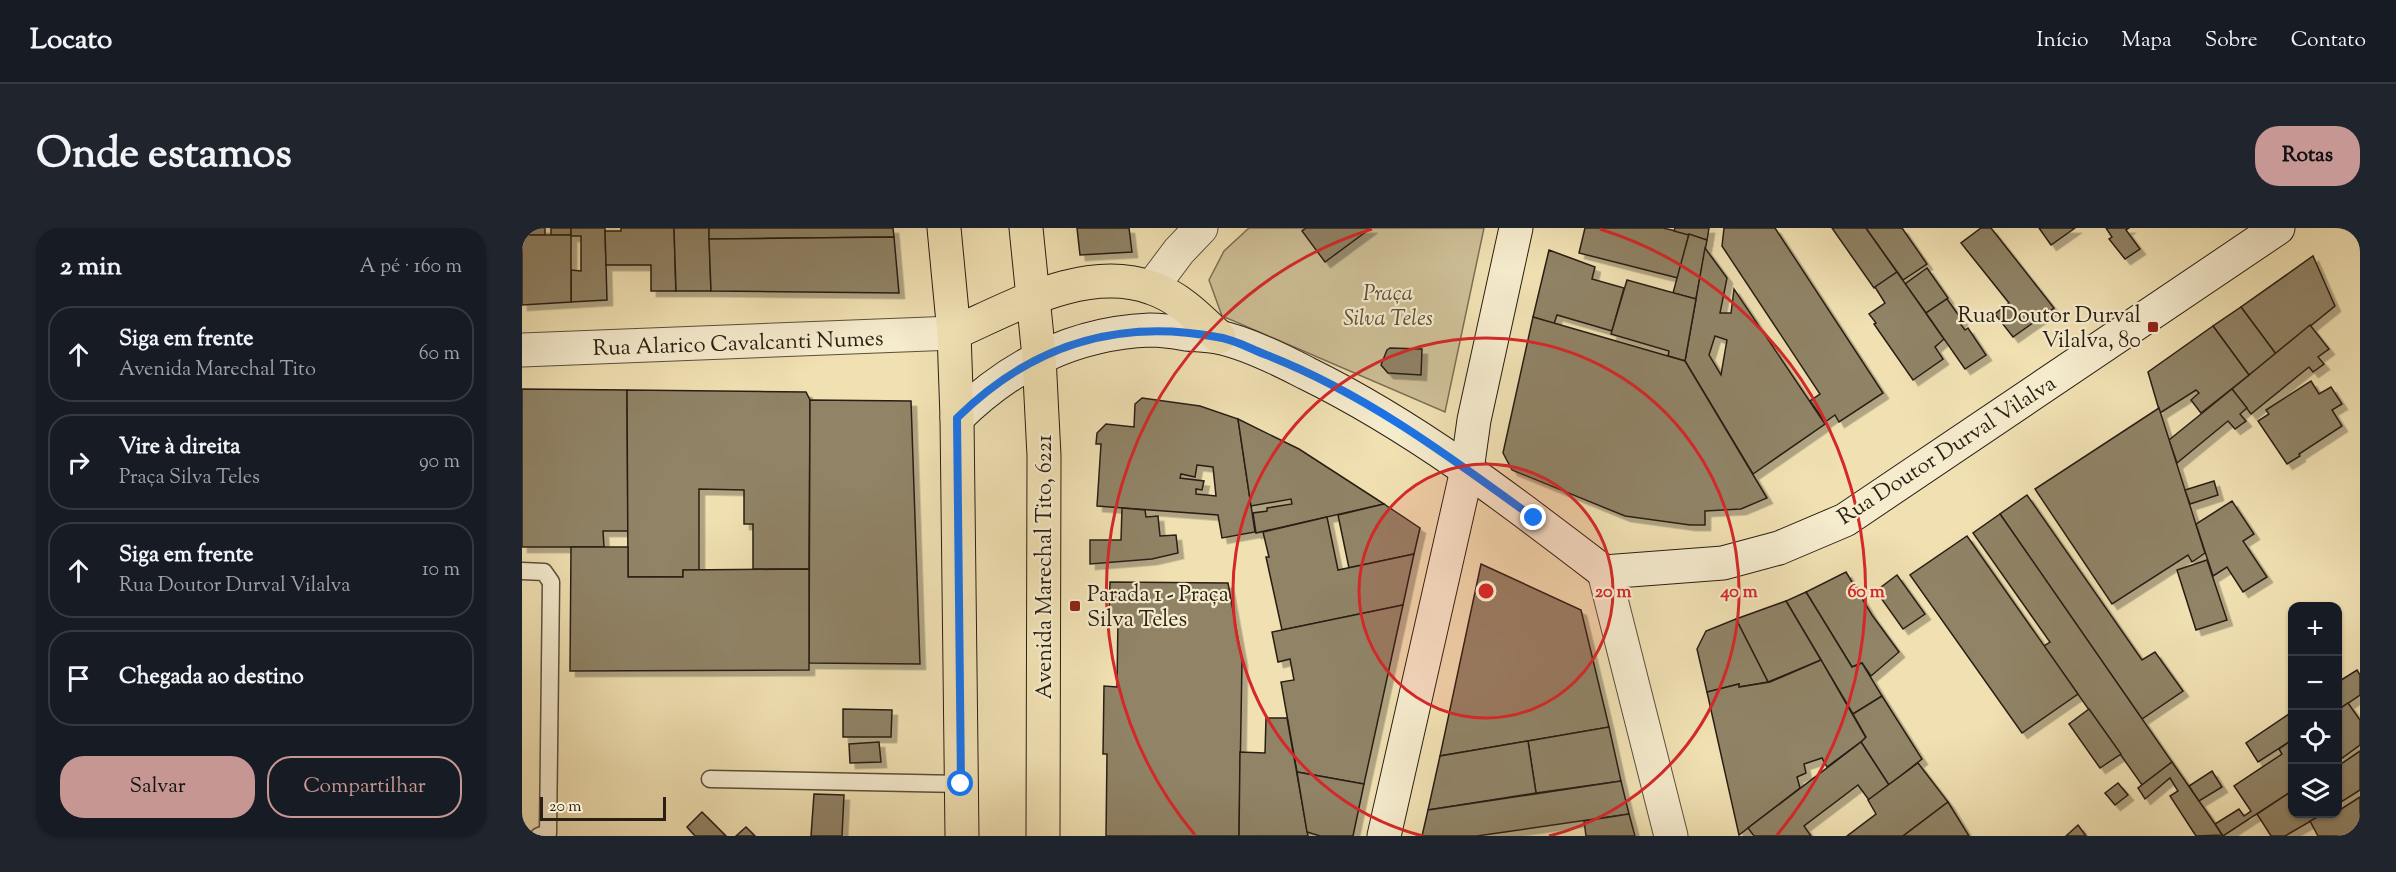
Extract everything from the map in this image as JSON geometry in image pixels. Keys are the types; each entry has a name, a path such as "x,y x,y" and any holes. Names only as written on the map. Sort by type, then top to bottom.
{"main road":[{"path":"944,228 954,333 957,418 962,836"},
{"name":"Avenida Marechal Tito, 6221","path":"1026,228 1039,357 1044,456 1043,836"},
{"path":"1152,287 1179,251 1201,228"},
{"path":"1384,836 1467,470 1474,420 1516,228"},
{"name":"Rua Doutor Durval Vilalva","path":"1604,572 1723,563 1779,548 1845,520 2278,228"},
{"path":"954,333 1033,298 1077,285 1114,281 1152,287 1184,305 1219,337"},
{"path":"957,418 980,395 1039,357 1089,338 1151,330 1219,337 1284,362 1348,393 1402,425 1467,470 1604,572 1671,836"},
{"name":"Rua Alarico Cavalcanti Numes","path":"522,350 954,333"}],"lane":[{"path":"522,571 544,572 551,582 548,833 539,836"},
{"path":"710,779 961,784"}],"green space":[{"name":"Praça Silva Teles","path":"1249,228 1484,228 1445,412 1222,316 1209,280 1224,251"}],"building":[{"path":"522,228 545,228 545,235 522,235"},
{"path":"551,228 571,228 571,235 551,235"},
{"path":"571,228 605,228 607,300 571,302 571,270 581,271 581,236 571,236"},
{"path":"621,228 674,228 676,291 651,291 651,265 606,265 605,231 621,231"},
{"path":"674,228 709,228 711,291 676,291"},
{"path":"709,228 893,228 894,237 709,239"},
{"path":"1077,228 1129,228 1132,252 1080,255"},
{"path":"1306,228 1371,228 1325,262 1302,231"},
{"path":"1585,228 1663,228 1689,234 1678,278 1579,253"},
{"path":"1675,228 1709,228 1707,240 1674,231"},
{"path":"1724,228 1775,228 1883,393 1839,422 1835,415 1825,422 1810,401 1820,394 1722,246"},
{"path":"1832,228 1866,228 1897,272 1874,288"},
{"path":"1866,228 1902,228 1927,264 1903,280"},
{"path":"1981,228 1991,228 2054,308 2013,337 1995,314 2009,303 1961,243"},
{"path":"2039,228 2075,228 2051,245"},
{"path":"2106,228 2129,228 2126,230 2140,249 2125,259 2109,239 2112,237"},
{"path":"1689,234 1707,240 1696,299 1673,293"},
{"path":"522,235 571,235 571,302 522,305"},
{"path":"894,237 899,293 711,291 709,239"},
{"path":"1705,248 1727,278 1720,313 1731,313 1734,289 1825,424 1753,474 1685,361","holes":["1715,336 1727,340 1721,375 1709,355"]},
{"path":"1549,250 1595,267 1592,279 1624,288 1612,331 1557,315 1554,324 1533,317"},
{"path":"2313,256 2335,306 2276,354 2241,307"},
{"path":"1927,268 1948,298 1926,313 1905,284"},
{"path":"1897,272 1944,339 1935,347 1943,359 1913,380 1869,314 1885,303 1875,287"},
{"path":"1627,280 1696,299 1685,361 1668,356 1669,351 1611,334"},
{"path":"1947,299 1962,320 1959,322 1965,330 1968,328 1986,355 1965,369 1926,313"},
{"path":"2241,307 2276,354 2249,375 2213,326"},
{"path":"1533,317 1685,361 1767,498 1741,509 1705,511 1705,525 1690,525 1625,516 1512,470 1503,453"},
{"path":"2310,325 2329,349 2318,357 2324,364 2313,372 2309,367 2251,414 2232,389"},
{"path":"2213,326 2249,375 2201,413 2191,400 2199,393 2196,390 2160,413 2148,372"},
{"path":"1390,348 1422,349 1421,375 1388,373 1381,365"},
{"path":"2311,381 2319,394 2331,387 2342,404 2332,410 2342,426 2287,464 2258,421 2269,414 2266,410"},
{"path":"522,389 627,390 628,531 603,531 604,547 522,547"},
{"path":"2232,389 2247,408 2240,414 2246,421 2235,429 2228,421 2177,463 2169,440"},
{"path":"627,390 806,392 810,400 809,569 753,569 753,524 744,524 744,490 699,489 699,570 683,570 683,577 628,577"},
{"path":"1142,398 1200,406 1238,419 1255,532 1222,538 1218,515 1097,506 1101,444 1096,444 1097,433 1106,424 1134,427 1135,404","holes":["1197,465 1213,467 1216,496 1196,494 1196,489 1202,490 1204,481 1180,478 1181,474 1195,477"]},
{"path":"810,400 911,401 920,664 809,663"},
{"path":"2159,408 2205,553 2192,562 2188,555 2112,604 2035,489"},
{"path":"1238,419 1299,449 1384,504 1256,533 1253,513 1292,504 1291,499 1251,506"},
{"path":"2214,481 2218,495 2190,504 2185,490"},
{"path":"2027,495 2142,660 2155,652 2183,691 2142,719 2000,514"},
{"path":"2232,501 2254,534 2243,541 2267,577 2243,592 2227,567 2213,576 2196,524"},
{"path":"1384,504 1420,528 1414,554 1349,568 1338,515"},
{"path":"1122,508 1145,510 1146,517 1158,516 1160,536 1176,535 1178,553 1152,559 1090,564 1090,540 1121,540"},
{"path":"2000,514 2172,762 2142,785 2044,646 2050,642 1973,533"},
{"path":"1327,517 1338,570 1414,554 1403,605 1282,630 1266,557 1269,557 1263,532"},
{"path":"1967,536 2078,694 2022,733 1910,575"},
{"path":"571,547 628,547 628,577 683,577 683,570 809,569 809,670 570,671"},
{"path":"2207,560 2227,620 2196,630 2177,570"},
{"path":"1481,564 1581,610 1609,727 1440,756"},
{"path":"1846,572 1872,615 1899,652 1871,676 1862,663 1852,667 1806,592"},
{"path":"1897,575 1925,614 1903,629 1876,591"},
{"path":"1110,582 1228,583 1242,661 1239,836 1106,836 1107,754 1103,754 1104,686 1117,687 1118,617 1109,617"},
{"path":"1806,592 1852,667 1862,663 1882,696 1853,714 1786,601"},
{"path":"1786,601 1821,660 1768,682 1736,619"},
{"path":"1403,605 1364,784 1297,772 1281,682 1294,680 1290,659 1278,662 1272,632"},
{"path":"1736,619 1768,682 1739,687 1739,684 1707,692 1697,649 1706,631"},
{"path":"1821,660 1866,738 1827,767 1822,758 1804,764 1806,773 1797,777 1800,788 1739,835 1707,692 1739,684 1739,687 1770,682"},
{"path":"2357,670 2360,675 2360,695 2342,707 2342,679"},
{"path":"1882,696 1922,759 1889,785 1861,742 1866,737 1853,714"},
{"path":"2348,703 2360,720 2360,745 2342,758 2342,710 2342,707"},
{"path":"843,709 892,710 891,737 843,737"},
{"path":"2089,709 2121,754 2100,768 2069,724"},
{"path":"2288,715 2288,743 2258,762 2246,743"},
{"path":"1266,718 1287,718 1308,836 1239,836 1240,752 1265,753"},
{"path":"1609,727 1621,781 1536,793 1528,741"},
{"path":"1528,741 1536,793 1428,810 1440,756"},
{"path":"879,742 881,762 850,763 849,744"},
{"path":"1861,742 1889,785 1869,800 1858,785 1804,826 1811,836 1754,836 1748,828"},
{"path":"2288,743 2288,794 2223,836 2215,824 2239,809 2244,816 2251,811 2234,786 2282,754 2279,749"},
{"path":"2360,751 2360,790 2342,801 2342,764"},
{"path":"2172,762 2222,835 2196,836 2170,796 2178,791 2170,778 2145,799 2138,788"},
{"path":"1918,763 1948,802 1903,836 1847,836 1876,814 1868,800"},
{"path":"2212,771 2222,787 2199,801 2189,786"},
{"path":"1297,772 1364,784 1353,836 1320,836 1307,832"},
{"path":"1621,781 1629,814 1477,836 1422,836 1428,810"},
{"path":"2118,783 2128,795 2115,805 2105,793"},
{"path":"814,794 844,795 842,836 811,836"},
{"path":"2288,794 2288,818 2316,818 2285,836 2271,836 2257,814"},
{"path":"2360,797 2360,836 2318,836 2310,821 2316,818 2342,818 2342,808"},
{"path":"1948,802 1969,836 1903,836"},
{"path":"702,812 726,836 695,836 687,827"},
{"path":"1629,814 1635,836 1586,836 1584,821"},
{"path":"2078,825 2086,836 2066,836"},
{"path":"746,827 755,836 736,836"}],"place":[{"name":"Rua Doutor Durval Vilalva, 80","path":"2153,327"},
{"name":"Parada 1 - Praça Silva Teles","path":"1075,606"}],"route":[{"path":"961,784 957,418 980,395 1039,357 1089,338 1151,330 1219,337 1284,362 1348,393 1402,425 1534,518"}]}
